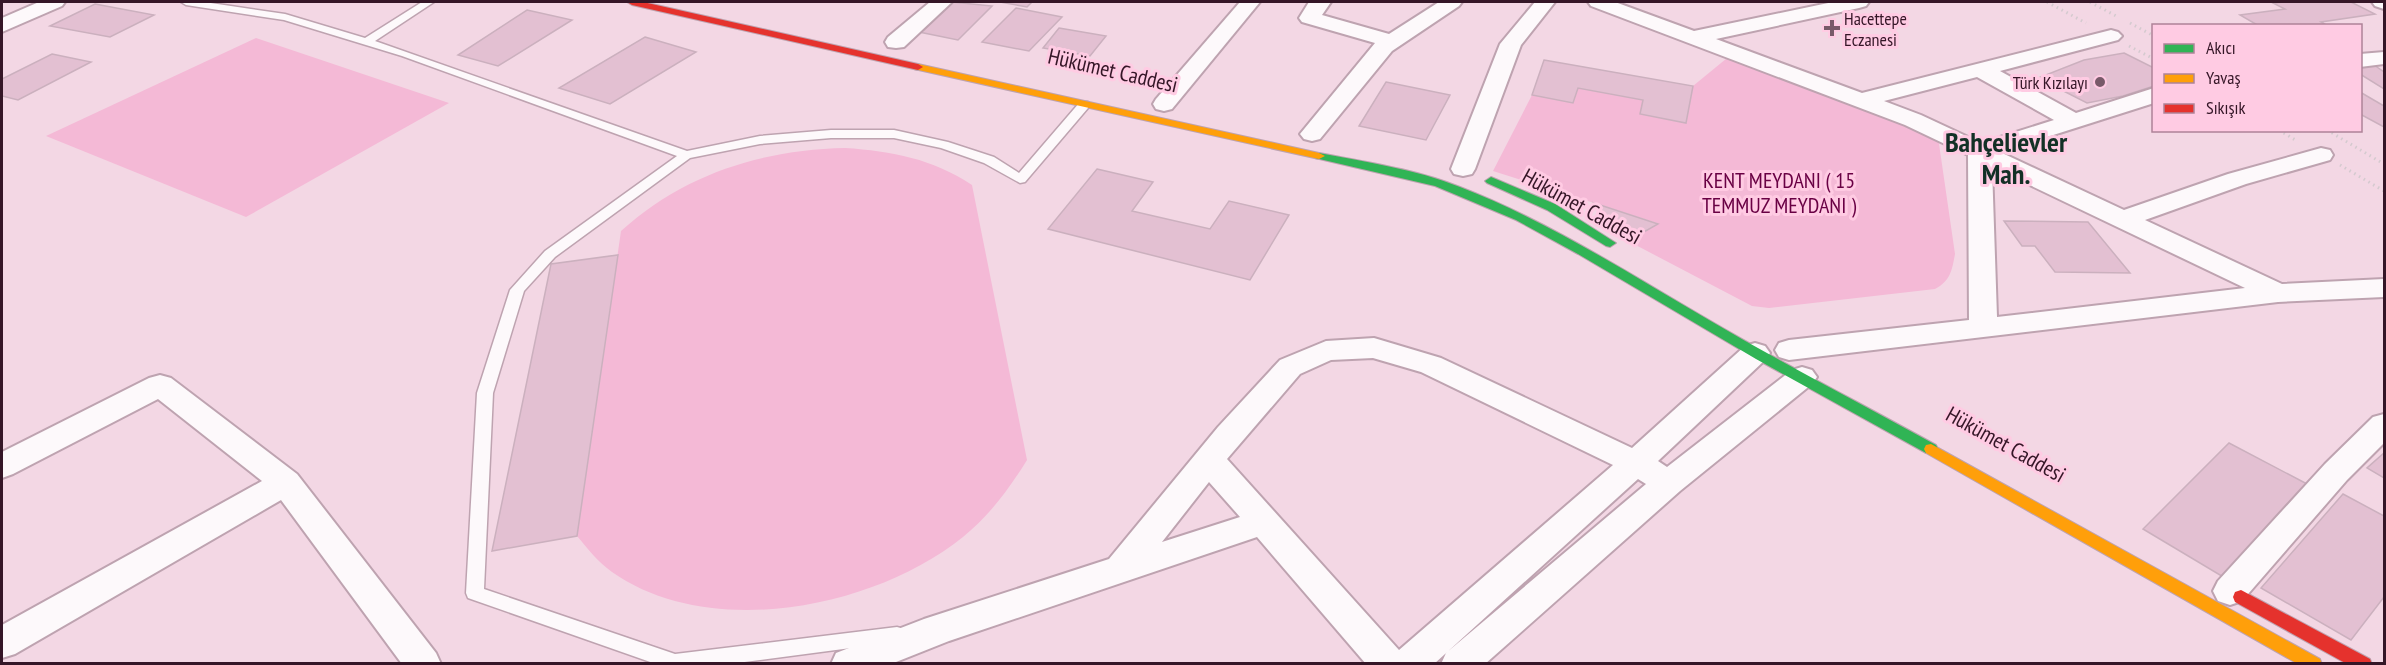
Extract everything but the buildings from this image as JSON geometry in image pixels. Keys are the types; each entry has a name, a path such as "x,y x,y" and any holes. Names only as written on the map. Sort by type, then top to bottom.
{"main road":[{"path":"632,2 1084,105 1422,178 1459,189 1787,357 2314,663"},
{"name":"Hükümet Caddesi","path":"1458,168 1551,207 1620,249"},
{"path":"2224,588 2364,663"}],"street":[{"path":"2,26 55,2"},
{"path":"896,42 942,2"},
{"path":"1164,104 1250,2"},
{"path":"1319,2 1321,2 1309,18 1390,41"},
{"path":"1312,134 1384,46 1452,2"},
{"path":"1458,168 1511,44 1545,2"},
{"path":"1598,2 1913,120 2278,293"},
{"path":"1694,38 1859,2"},
{"path":"1862,100 2111,36"},
{"path":"2362,61 2385,58"},
{"path":"1981,70 2074,121"},
{"path":"1980,152 2152,95"},
{"path":"1980,152 1983,328"},
{"path":"2122,219 2237,180 2322,155"},
{"path":"1408,663 1635,464 1787,357 1983,328 2278,293 2385,288"},
{"path":"1121,568 1209,460 1290,367 1326,351 1374,348 1431,365 1635,464 1669,483"},
{"path":"1460,663 1669,483 1787,357"},
{"path":"2,466 160,385 286,482 423,663"},
{"path":"2224,588 2336,472 2385,425"},
{"path":"1209,460 1262,523 1389,663"},
{"path":"2,643 286,482"},
{"path":"849,663 937,630 1262,523"}],"lane":[{"path":"186,2 285,17 406,54 686,155"},
{"path":"366,42 429,2"},
{"path":"937,630 675,662 475,593 485,393 517,290 550,254 686,155 760,140 831,134 894,134 944,145 989,160 1020,180 1084,105"}],"path":[{"path":"2330,132 2385,164"}],"green space":[{"path":"256,38 449,103 246,217 46,136"},
{"name":"KENT MEYDANI ( 15 TEMMUZ MEYDANI )","path":"1732,54 1938,137 1955,254 1951,270 1944,283 1935,289 1769,308 1752,306 1628,241 1657,223 1493,171 1532,95 1573,102 1578,88 1643,100 1640,114 1686,123 1693,86"},
{"path":"845,148 879,151 912,158 942,169 972,185 1027,460 998,501 963,537 927,562 885,582 839,597 791,607 743,610 696,606 652,593 612,572 577,536 621,231 645,211 671,194 725,169 783,154"}],"traffic: fast":[{"path":"1319,156 1439,183 1520,218 1583,251 1704,323 1931,449"},
{"path":"1491,181 1551,207 1610,243"}],"traffic: slow":[{"path":"918,67 1319,156"},
{"path":"1931,449 2314,664"}],"traffic: jam":[{"path":"632,2 918,67"},
{"path":"2241,597 2364,664"}],"place":[{"name":"Hacettepe Eczanesi","path":"1832,28"},
{"name":"Türk Kızılayı","path":"2100,82"}],"district":[{"name":"Bahçelievler Mah.","path":"2006,157"}]}
